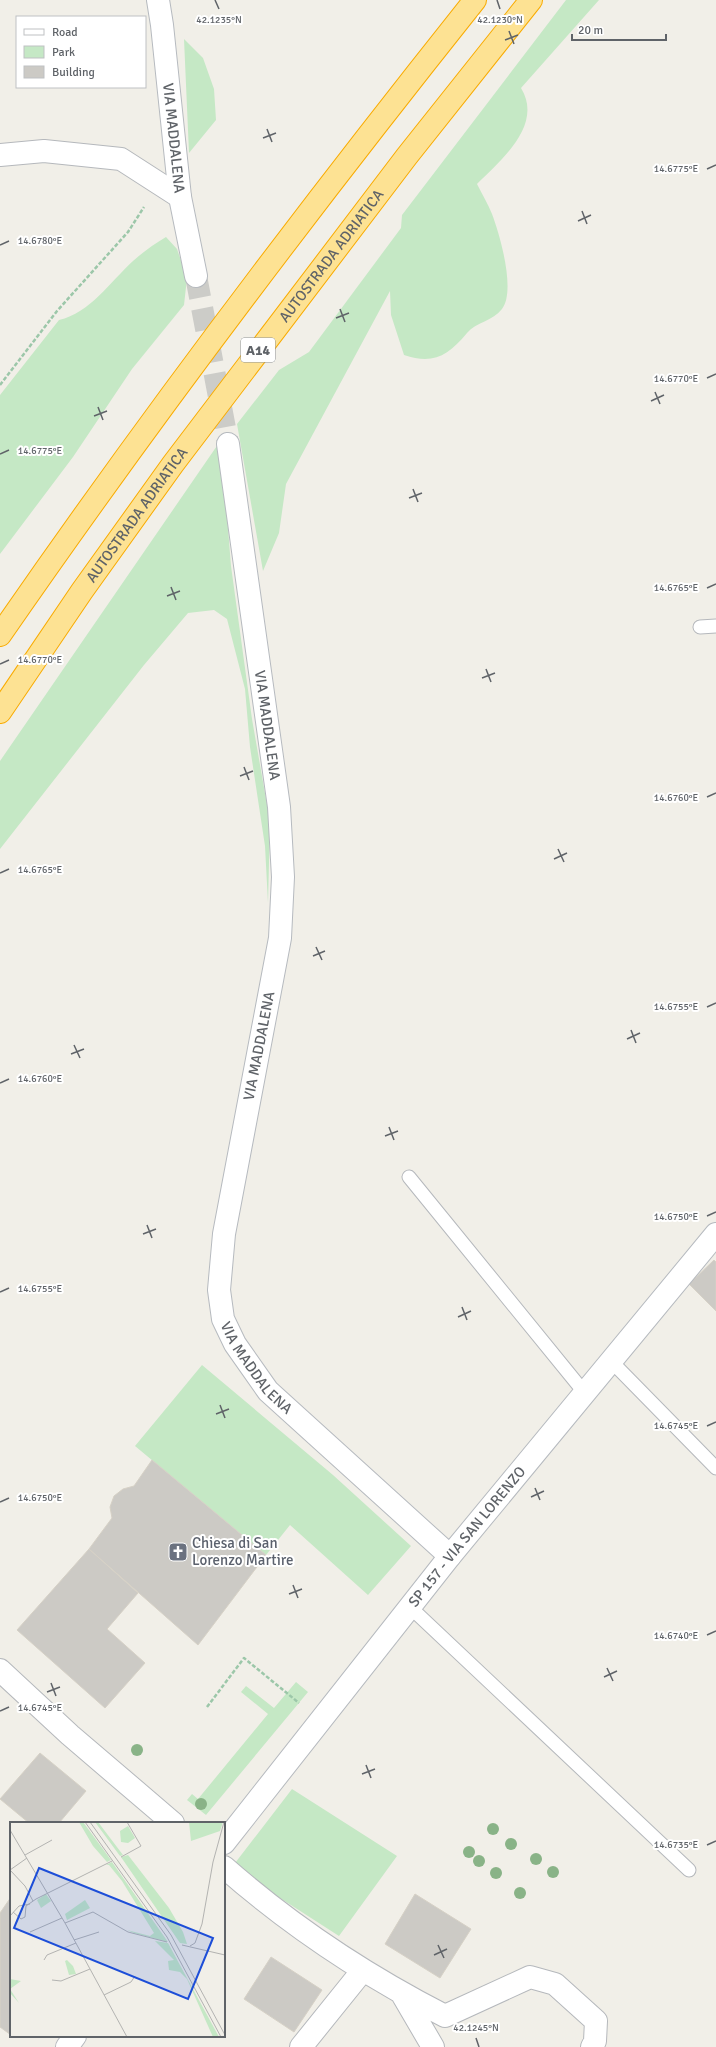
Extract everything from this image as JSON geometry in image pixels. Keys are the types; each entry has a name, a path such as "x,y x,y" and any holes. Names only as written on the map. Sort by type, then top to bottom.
{"highway":[{"name":"A14","path":"0,635 149,424 361,142 475,0"},
{"name":"AUTOSTRADA ADRIATICA","path":"0,712 82,591 178,458 407,156 531,0"}],"street":[{"name":"VIA MADDALENA","path":"158,0 162,25 180,197 196,276"},
{"path":"0,155 44,151 121,159 180,197"},
{"name":"VIA MADDALENA","path":"228,444 279,807 283,878 280,938 224,1234 219,1290 223,1319 235,1344 268,1391 450,1556"},
{"name":"SP 157 - VIA SAN LORENZO","path":"225,1842 450,1556 716,1234"},
{"path":"0,1670 70,1735 172,1822"},
{"path":"225,1868 331,1951 402,1994 445,2016 530,1977 555,1984 596,2021 595,2041 592,2047"},
{"path":"300,2047 363,1970"},
{"path":"402,1994 433,2047"},
{"path":"67,2047 75,2037"}],"lane":[{"path":"700,627 716,626"},
{"path":"409,1177 584,1392"},
{"path":"611,1361 716,1468"},
{"path":"410,1607 689,1870"}],"path":[{"path":"0,385 56,311 128,232 145,205 153,180"},
{"path":"207,1707 244,1658 302,1706"}],"green space":[{"path":"566,0 599,0 521,88 527,102 527,115 523,129 507,153 477,184 492,214 499,235 505,263 507,290 506,301 502,309 494,316 471,329 453,348 446,353 432,358 414,358 404,355 391,315 390,291 286,484 279,533 263,571 237,424 279,370 309,352 401,228 402,215"},
{"path":"184,39 203,58 214,89 216,120 189,153"},
{"path":"166,237 177,249 187,278 184,305 132,369 73,457 0,554 0,395 59,320 80,311 90,304 133,261"},
{"path":"221,440 231,566 252,719 270,822 268,903 265,846 250,747 245,689 227,619 214,610 188,613 144,665 0,849 0,761"},
{"path":"202,1365 333,1475 411,1546 368,1595 290,1525 266,1555 135,1446"},
{"path":"296,1682 308,1692 206,1815 187,1800 192,1794 198,1799 268,1714 241,1692 246,1686 274,1708"},
{"path":"292,1789 397,1856 339,1936 232,1867"}],"building":[{"path":"714,1260 716,1262 716,1311 689,1284"},
{"name":"Chiesa di San Lorenzo Martire","path":"152,1460 266,1555 198,1645 89,1549 112,1518 110,1507 114,1496 123,1489 134,1486"},
{"path":"89,1549 138,1593 107,1629 145,1663 105,1708 17,1630"},
{"path":"40,1753 86,1791 60,1822 28,1822 0,1799"},
{"path":"415,1894 471,1929 440,1978 385,1944"},
{"path":"10,1898 10,2034 0,2027 0,1913"},
{"path":"271,1957 322,1990 294,2032 244,1999"}],"tunnel":[{"path":"196,276 228,444"}],"place":[{"name":"Chiesa di San Lorenzo Martire","path":"178,1552"}]}
